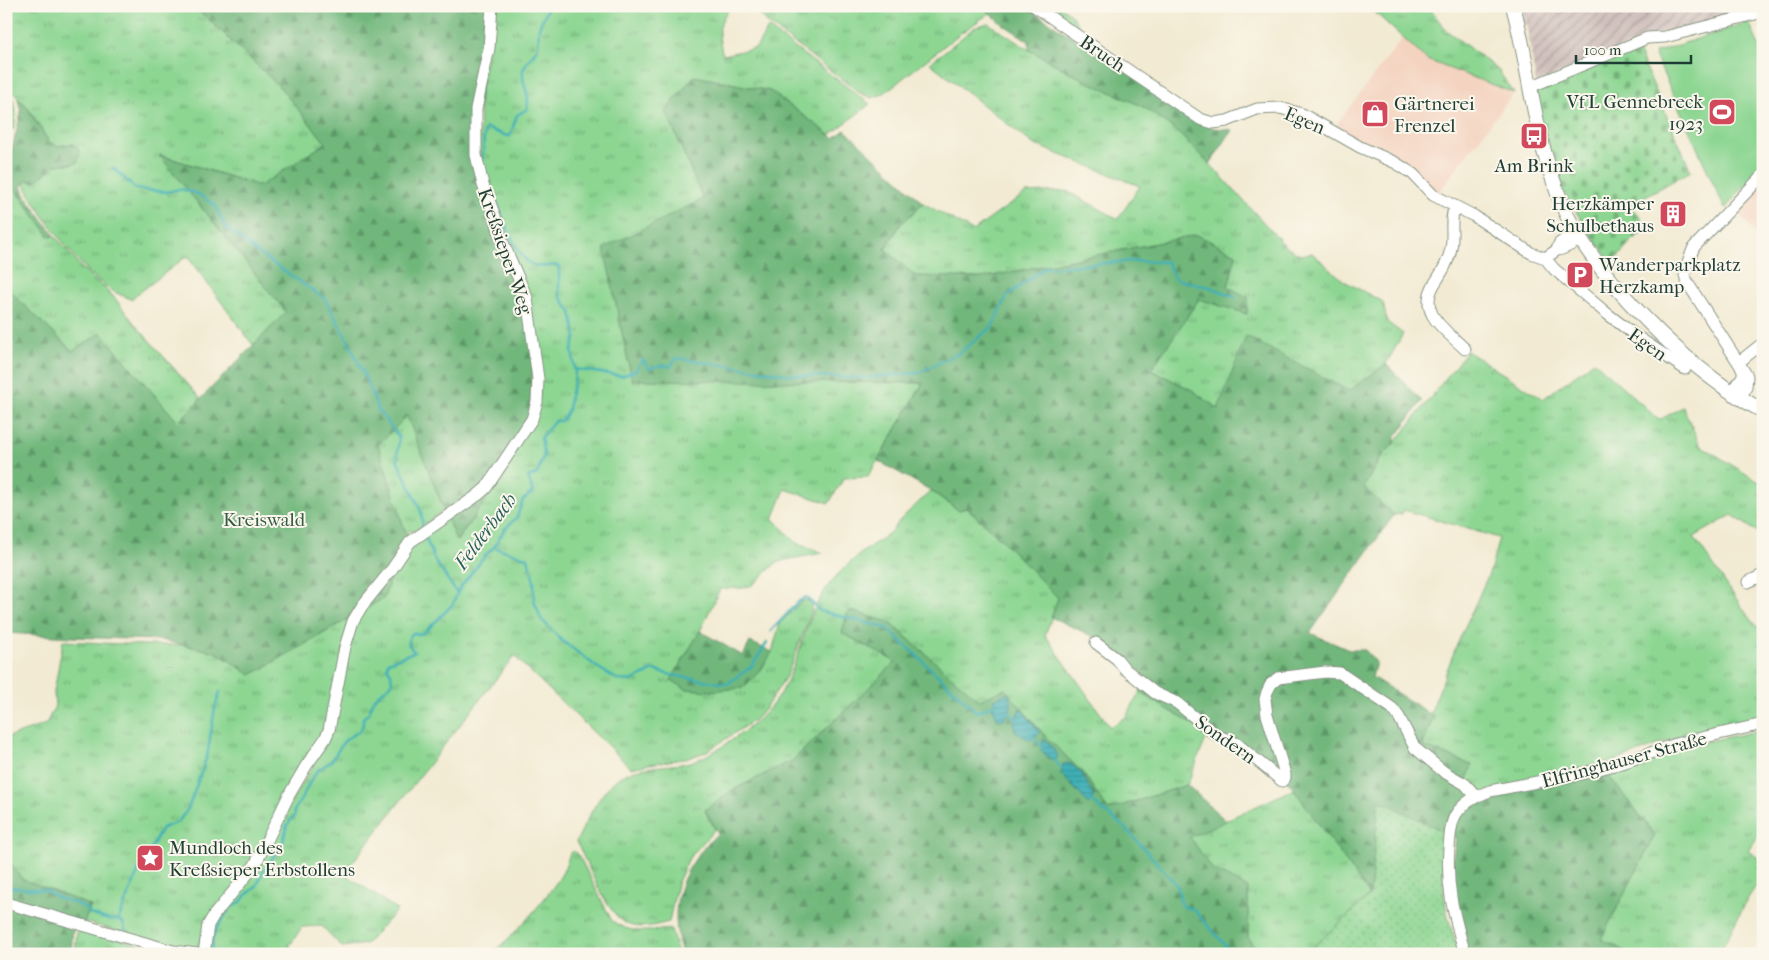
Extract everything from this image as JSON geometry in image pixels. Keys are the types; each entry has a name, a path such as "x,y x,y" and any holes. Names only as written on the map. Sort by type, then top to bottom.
{"main road":[{"path":"1514,6 1546,157 1562,203 1578,235 1599,265 1640,314 1674,346 1736,395 1763,411"}],"street":[{"name":"Kreßsieper Weg","path":"204,954 207,931 211,920 255,865 289,794 329,730 335,693 352,621 410,542 486,488 532,419 537,402 538,379 527,298 501,238 477,166 476,109 488,48 492,6"},
{"name":"Bruch","path":"1034,6 1148,84"},
{"path":"1530,87 1647,38 1665,37 1763,12"},
{"name":"Egen","path":"1148,84 1200,119 1214,123 1227,121 1257,109 1280,108 1302,114 1360,147 1396,163 1413,174 1433,195 1474,216 1531,253 1544,258 1554,269 1613,318 1685,369"},
{"path":"1736,395 1747,382 1741,366 1685,275 1694,247 1763,175"},
{"path":"1455,206 1452,217 1451,248 1443,272 1429,294 1428,302 1431,312 1438,322 1465,349"},
{"path":"1544,258 1562,249 1578,235"},
{"path":"1741,366 1763,343"},
{"path":"1748,582 1763,575"},
{"name":"Sondern","path":"1096,643 1155,693 1177,703 1216,735 1236,743 1282,781 1285,778 1285,774 1267,715 1265,699 1271,684 1278,678 1325,672 1340,673 1392,708 1399,717 1415,748 1444,772 1465,784 1476,796"},
{"name":"Elfringhauser Straße","path":"1465,954 1452,908 1448,884 1450,840 1452,824 1457,814 1476,796 1490,791 1584,773 1622,763 1679,743 1763,724"},
{"path":"6,903 173,951 196,954"}],"shaded area":[{"path":"1521,6 1721,6 1727,19 1653,36 1536,83 1527,28"},
{"path":"1403,37 1427,60 1514,93 1438,193 1334,128"},
{"path":"1763,180 1763,243 1736,210"}],"green space":[{"path":"6,6 190,6 205,16 278,85 326,143 260,186 160,155 286,312 253,345 187,256 131,299 109,289 98,281 62,241 39,210 24,183 26,180 35,182 55,165 73,164 74,144 56,146 49,142 33,115 25,104 18,99 6,79"},
{"name":"Kreiswald","path":"190,6 490,6 473,149 526,299 534,350 529,424 500,480 456,541 407,416 378,445 405,531 410,537 393,569 384,598 251,675 216,652 161,640 6,633 6,285 72,351 101,333 178,422 286,312 159,155 260,186 326,143 278,85 205,16"},
{"path":"496,6 732,6 723,17 721,23 719,34 723,55 756,48 768,28 870,104 830,135 770,91 694,76 666,111 703,199 770,381 923,383 868,477 844,478 829,503 785,489 773,519 796,542 823,553 785,560 775,564 753,585 743,588 720,589 700,631 672,680 772,652 780,623 801,602 807,600 812,611 787,675 757,718 706,752 688,758 631,768 514,656 344,873 397,910 366,944 342,947 322,926 302,927 290,945 289,954 207,954 215,919 276,828 323,749 355,620 412,543 447,517 457,541 500,480 529,424 540,394 479,167 480,93"},
{"path":"750,6 982,6 990,13 958,35 883,94 872,98 860,93 766,22"},
{"path":"982,6 1024,6 1213,128 1232,130 1210,164 1174,129 1144,107 1086,81 1029,50 1029,41 1001,23"},
{"path":"1041,6 1062,8 1067,11 1071,14 1081,33"},
{"path":"1368,6 1428,6 1446,30 1498,70 1514,93 1427,60"},
{"name":"VfL Gennebreck 1923","path":"1749,22 1763,56 1763,168 1745,185 1725,209 1654,53"},
{"path":"988,23 1029,50 1086,81 1144,107 1174,129 1210,164 1286,247 1300,255 1312,253 1344,281 1383,302 1387,322 1403,334 1386,364 1349,391 1218,409 1192,390 1150,370 1199,299 1247,314 1228,288 1236,254 1197,235 982,278 915,276 885,249 900,225 923,203 973,231 1026,193 1067,191 1118,219 1140,186 1033,144 930,63 975,27"},
{"path":"1636,46 1691,171 1631,204 1647,229 1630,242 1621,254 1611,262 1588,231 1563,191 1547,147 1533,89"},
{"path":"694,76 770,91 834,138 845,130 923,203 900,225 885,249 915,276 982,278 1197,235 1236,254 1228,287 1248,297 1247,314 1199,299 1151,370 1192,390 1218,409 1246,336 1349,391 1386,364 1422,401 1395,438 1396,442 1377,463 1364,488 1394,515 1310,633 1349,650 1365,650 1376,662 1372,677 1433,716 1423,746 1472,765 1465,786 1478,798 1607,774 1655,835 1601,939 1631,954 1468,954 1454,906 1453,859 1456,838 1379,800 1370,895 1290,784 1238,741 1208,734 1140,692 1144,675 1103,641 1051,617 1058,598 1001,539 967,508 958,510 932,491 878,461 923,383 632,380 604,248 703,199 666,111"},
{"path":"6,87 14,102 16,116 14,129 6,130"},
{"path":"18,99 25,104 49,142 56,146 74,144 79,151 77,163 55,165 35,182 26,180 21,187 54,235 50,237 16,190 7,171 21,112"},
{"path":"7,171 16,190 50,237 54,235 82,268 114,297 134,323 201,399 178,422 101,333 73,351 14,296 6,286"},
{"path":"1467,351 1543,399 1594,361 1659,420 1683,407 1700,445 1759,482 1763,479 1763,536 1732,515 1694,537 1748,616 1763,632 1763,718 1668,741 1618,760 1476,794 1466,784 1471,765 1423,746 1433,716 1430,714 1456,647 1491,569 1499,538 1404,510 1402,514 1394,515 1363,488 1382,455 1396,442"},
{"path":"407,415 444,510 415,531 405,531 378,445"},
{"path":"931,491 958,510 967,508 1001,539 1059,598 1045,635 1110,727 1126,717 1140,692 1208,734 1187,785 1108,810 1082,772 1047,738 979,701 889,622 843,633 897,662 793,760 731,791 705,811 715,829 689,858 677,884 669,922 643,927 627,924 619,918 605,899 576,842 604,792 625,774 697,760 722,747 751,726 779,696 794,664 813,613 826,589 847,566 888,534"},
{"path":"848,610 889,622 979,700 1005,689 1047,738 1082,772 1108,810 1187,785 1226,821 1190,837 1213,870 1248,888 1248,937 1256,954 682,954 676,919 680,888 695,860 718,833 705,810 731,791 793,760 896,662 842,633"},
{"path":"349,619 331,719 260,854 208,922 199,947 193,950 168,945 84,922 91,906 22,879 6,857 6,738 46,724 55,706 54,692 63,641 183,645 216,652 251,675"},
{"path":"700,631 743,656 750,642 772,652 761,670 743,688 709,691 686,689 671,680"},
{"path":"1763,730 1763,829 1748,851 1763,861 1763,876 1748,898 1719,954 1631,954 1601,939 1655,835 1607,774 1684,746"},
{"path":"1294,789 1370,895 1311,949 1313,954 1256,954 1248,937 1248,888 1213,870 1189,837"},
{"path":"1379,800 1448,834 1445,853 1444,899 1460,954 1313,954 1310,950 1370,895"},
{"path":"574,851 579,856 612,921 627,928 641,931 671,929 678,954 490,954 519,928 540,904 557,882 570,853"},
{"path":"6,857 22,879 91,906 84,922 73,928 71,954 6,954"},
{"path":"77,929 180,954 75,954"}],"water":[{"path":"1007,693 1011,700 1009,713 1004,719 998,720 993,709 994,699"},
{"path":"1020,708 1040,732 1029,740 1015,731 1014,724"},
{"path":"1045,739 1058,755 1056,760 1050,759 1041,750 1043,740"},
{"path":"1070,763 1082,774 1094,796 1089,804 1061,774 1063,764"}],"waterway":[{"name":"Felderbach","path":"482,159 486,128 510,136 517,115 527,109 528,98 523,80 523,71 538,46 539,28 548,6"},
{"path":"113,168 136,189 166,192 180,189 196,193 215,205 225,226 255,251 325,299 347,339 367,381 378,410 399,437 397,459 421,511 423,528"},
{"name":"Felderbach","path":"211,954 216,929 231,907 241,902 256,887 263,872 283,842 287,825 295,815 294,811 312,778 318,770 332,760 346,739 360,731 363,718 369,713 374,699 392,683 391,673 387,668 388,662 414,652 409,645 409,637 413,633 424,633 453,604 463,584 494,547 504,530 517,517 523,500 533,492 528,477 537,474 544,455 541,437 555,421 561,421 568,410 574,382 575,372 572,350 576,336 571,312 561,298 559,291 559,266 536,266 525,259 512,239 487,180"},
{"path":"574,369 622,376 636,370 643,360 649,368 664,365 670,367 676,358 792,375 862,378 918,373 959,353 992,327 1007,296 1044,268 1132,261 1167,262 1175,279 1210,287 1235,297"},
{"path":"425,536 435,561 457,593"},
{"path":"494,547 528,558 534,581 534,600 541,619 560,639 597,667 618,680 631,681 654,670 671,675 727,684 752,666 767,643"},
{"path":"771,631 798,602 806,597 820,611 887,628 977,712 995,704"},
{"path":"118,920 139,870 162,828 178,822 188,809 207,756 215,708 220,692"},
{"path":"1009,712 1017,720"},
{"path":"1031,735 1043,748"},
{"path":"1052,757 1063,770"},
{"path":"1090,800 1124,827 1160,866 1178,887 1181,905 1194,910 1226,946 1230,954"},
{"path":"6,886 45,890 58,898 85,908 90,914 123,922 126,934"},
{"name":"Felderbach","path":"129,954 127,948 135,945"}],"place":[{"name":"VfL Gennebreck 1923","path":"1722,112"},
{"name":"Gärtnerei Frenzel","path":"1375,114"},
{"name":"Am Brink","path":"1534,136"},
{"name":"Herzkämper Schulbethaus","path":"1673,214"},
{"name":"Wanderparkplatz Herzkamp","path":"1580,275"},
{"name":"Mundloch des Kreßsieper Erbstollens","path":"150,858"}]}
